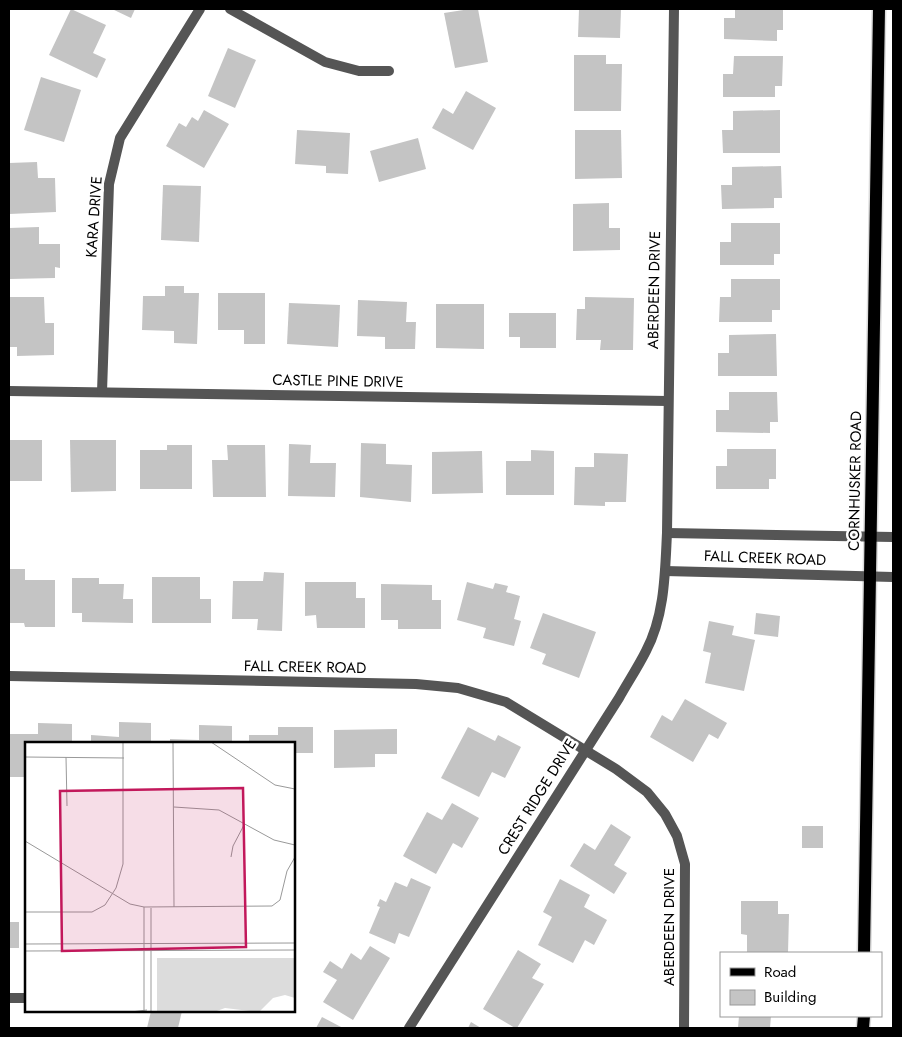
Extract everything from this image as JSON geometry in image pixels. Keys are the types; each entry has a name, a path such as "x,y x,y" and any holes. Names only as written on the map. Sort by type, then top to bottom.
{"main road":[{"name":"CORNHUSKER ROAD","path":"864,952 878,9"}],"street":[{"name":"KARA DRIVE","path":"102,392 109,184 120,138 200,9"},
{"path":"230,9 325,62 359,71 389,71"},
{"name":"ABERDEEN DRIVE","path":"665,571 674,9"},
{"name":"CASTLE PINE DRIVE","path":"9,391 668,401"},
{"name":"FALL CREEK ROAD","path":"667,533 893,537"},
{"name":"FALL CREEK ROAD","path":"665,571 893,577"},
{"name":"CREST RIDGE DRIVE","path":"409,1028 647,650 662,599 665,571"},
{"name":"FALL CREEK ROAD","path":"9,676 416,684 458,688 506,702 585,749"},
{"name":"ABERDEEN DRIVE","path":"585,749 647,792 665,814 677,836 685,864 687,894 684,1028"},
{"path":"9,998 25,998"}],"building":[{"path":"71,9 106,25 93,53 106,59 97,78 49,55"},
{"path":"112,9 135,9 131,18"},
{"path":"478,9 488,62 455,68 444,13"},
{"path":"579,9 621,9 620,38 578,37"},
{"path":"735,9 783,9 783,30 777,30 777,41 724,39 724,18 735,18"},
{"path":"228,48 256,60 235,108 208,96"},
{"path":"574,55 606,55 606,64 622,64 621,111 574,111"},
{"path":"734,56 783,56 782,86 775,86 775,97 723,97 723,74 733,74"},
{"path":"41,77 81,90 64,142 24,130"},
{"path":"466,91 496,108 473,150 432,128 443,108 453,114"},
{"path":"204,110 229,124 204,168 166,146 179,123 186,127 192,117 198,121"},
{"path":"780,110 780,153 723,153 722,130 733,130 733,111"},
{"path":"297,130 350,133 348,174 326,173 326,166 295,164"},
{"path":"575,130 621,130 622,178 575,179"},
{"path":"418,138 426,169 379,182 370,151"},
{"path":"37,162 38,178 55,178 56,212 9,214 9,163"},
{"path":"781,166 782,198 774,198 774,208 722,209 721,185 732,185 732,167"},
{"path":"163,185 201,186 199,242 161,240"},
{"path":"609,203 609,228 620,228 620,250 573,251 573,204"},
{"path":"731,223 780,223 780,254 774,254 774,265 720,265 720,242 731,242"},
{"path":"39,227 39,244 60,244 60,268 55,267 55,278 9,279 9,228"},
{"path":"731,279 780,279 780,310 772,310 772,322 719,322 720,297 731,297"},
{"path":"165,286 184,286 184,293 199,293 197,344 174,343 174,331 142,330 143,296 165,296"},
{"path":"218,293 265,293 265,344 244,344 244,330 218,330"},
{"path":"9,297 44,297 45,323 54,323 54,355 17,356 17,347 9,347"},
{"path":"585,297 634,298 633,350 600,350 601,340 576,340 577,309 585,309"},
{"path":"358,300 407,302 406,322 416,322 415,349 385,349 385,337 357,336"},
{"path":"289,303 340,305 338,347 287,344"},
{"path":"436,304 484,304 484,349 436,348"},
{"path":"509,313 556,313 556,348 520,348 520,337 509,337"},
{"path":"776,334 777,376 718,376 718,353 729,353 729,335"},
{"path":"729,392 777,392 778,422 770,422 770,433 716,432 716,410 729,410"},
{"path":"9,440 42,440 42,481 9,481"},
{"path":"70,440 116,440 116,491 71,492"},
{"path":"361,443 386,444 386,464 412,465 411,502 360,497"},
{"path":"289,444 311,445 310,463 336,463 335,497 288,496"},
{"path":"167,445 192,445 192,489 140,489 140,450 167,450"},
{"path":"227,445 265,445 266,497 213,497 212,460 228,460"},
{"path":"727,449 776,449 776,479 769,479 769,489 716,489 716,466 727,466"},
{"path":"531,450 554,451 554,495 506,495 506,461 531,461"},
{"path":"482,451 483,493 432,494 432,452"},
{"path":"594,453 628,454 626,502 605,502 605,506 574,505 575,467 594,467"},
{"path":"9,569 25,569 25,580 55,580 55,627 25,627 24,623 9,623"},
{"path":"264,572 284,573 282,631 257,630 258,619 232,619 233,581 263,581"},
{"path":"152,577 200,577 200,599 211,599 211,623 152,623"},
{"path":"72,578 99,578 99,584 124,584 123,599 133,599 133,623 82,622 82,613 72,613"},
{"path":"305,582 356,582 356,598 365,598 365,628 317,628 316,615 305,616"},
{"path":"467,582 493,589 495,583 508,586 506,592 520,596 514,619 521,621 514,646 483,638 486,628 457,620"},
{"path":"381,584 432,585 432,600 441,600 441,629 398,629 398,620 381,620"},
{"path":"543,613 596,632 579,678 542,664 546,654 530,648"},
{"path":"756,613 780,616 778,637 754,634"},
{"path":"709,621 734,626 732,635 755,640 744,691 705,683 711,653 703,651"},
{"path":"685,699 727,723 718,739 709,734 693,762 650,737 662,715 672,721"},
{"path":"119,722 151,723 151,742 91,742 91,735 119,737"},
{"path":"38,723 72,724 72,742 25,742 25,777 9,777 10,734 38,734"},
{"path":"199,725 232,726 232,742 170,742 170,739 199,740"},
{"path":"278,727 313,727 313,753 296,753 295,769 295,742 249,742 249,735 278,735"},
{"path":"468,727 495,741 498,735 521,747 505,778 492,772 479,797 441,778"},
{"path":"397,729 397,754 375,754 375,767 334,768 334,730"},
{"path":"452,803 479,818 462,848 453,843 436,874 403,856 427,812 442,820"},
{"path":"611,824 631,837 614,865 627,873 614,894 570,866 584,843 595,850"},
{"path":"802,826 823,826 823,848 802,848"},
{"path":"411,878 431,887 409,937 399,933 395,944 369,933 380,907 377,906 380,899 386,902 395,882 407,887"},
{"path":"560,879 590,895 584,907 607,920 594,945 585,940 573,963 538,945 552,917 543,912"},
{"path":"741,901 778,901 778,914 789,914 788,952 747,952 747,935 741,934"},
{"path":"9,922 19,922 19,948 9,948"},
{"path":"370,946 390,958 353,1020 323,1002 337,980 323,972 330,961 342,969 351,953 361,960"},
{"path":"518,950 541,964 532,978 544,984 517,1028 515,1028 483,1009"},
{"path":"151,1012 182,1012 178,1028 147,1028"},
{"path":"322,1017 343,1028 316,1028"},
{"path":"739,1017 771,1017 770,1028 738,1028"},
{"path":"471,1022 481,1028 468,1028"}]}
